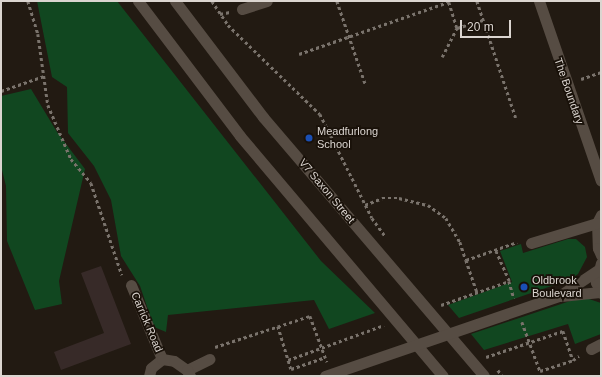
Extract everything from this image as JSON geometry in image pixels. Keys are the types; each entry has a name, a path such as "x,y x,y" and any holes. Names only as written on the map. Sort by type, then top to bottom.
{"street":[{"path":"138,1 240,136 443,376"},
{"name":"V7 Saxon Street","path":"174,1 264,116 484,376"},
{"path":"242,9 267,1"},
{"name":"The Boundary","path":"539,1 601,181"},
{"path":"531,243 599,219 598,248 601,255"},
{"path":"327,375 559,296 600,293 596,282 599,266"},
{"path":"559,296 599,266"},
{"name":"Carrick Road","path":"131,285 162,359"},
{"path":"149,376 151,368 162,359 174,361 189,373 210,359"}],"path":[{"path":"28,1 38,34 48,105 71,159 91,183 123,276 131,285"},
{"path":"212,1 228,25 320,114 365,205 384,235"},
{"path":"337,1 365,83"},
{"path":"299,54 450,1 456,28 442,57"},
{"path":"477,1 516,118"},
{"path":"456,28 483,20"},
{"path":"567,84 601,72"},
{"path":"1,91 44,76"},
{"path":"365,205 382,198 399,198 428,205 446,218 460,242 477,292"},
{"path":"466,260 530,238 531,243"},
{"path":"449,302 509,281 495,250"},
{"path":"213,348 310,316 325,357 327,375"},
{"path":"278,326 291,369 325,357"},
{"path":"288,360 382,326"},
{"path":"493,355 563,331 573,360"},
{"path":"530,342 540,371 573,360 596,346"}],"green space":[{"path":"37,1 117,1 321,261 375,313 329,329 314,300 168,315 166,332 154,327 140,286 121,256 111,200 94,166 68,133 67,87 52,77"},
{"path":"31,89 57,132 85,169 59,281 62,304 35,310 7,241 6,186 1,166 1,96"},
{"path":"568,239 576,239 585,247 587,257 578,274 569,280 459,318 448,305 512,282 500,251 521,244 523,253"},
{"path":"576,299 589,299 601,303 601,334 575,344 568,324 484,350 471,334"}],"building":[{"path":"101,266 131,344 61,370 54,352 104,333 81,273"}],"place":[{"name":"Meadfurlong School","path":"309,138"},
{"name":"Oldbrook Boulevard","path":"524,287"}]}
